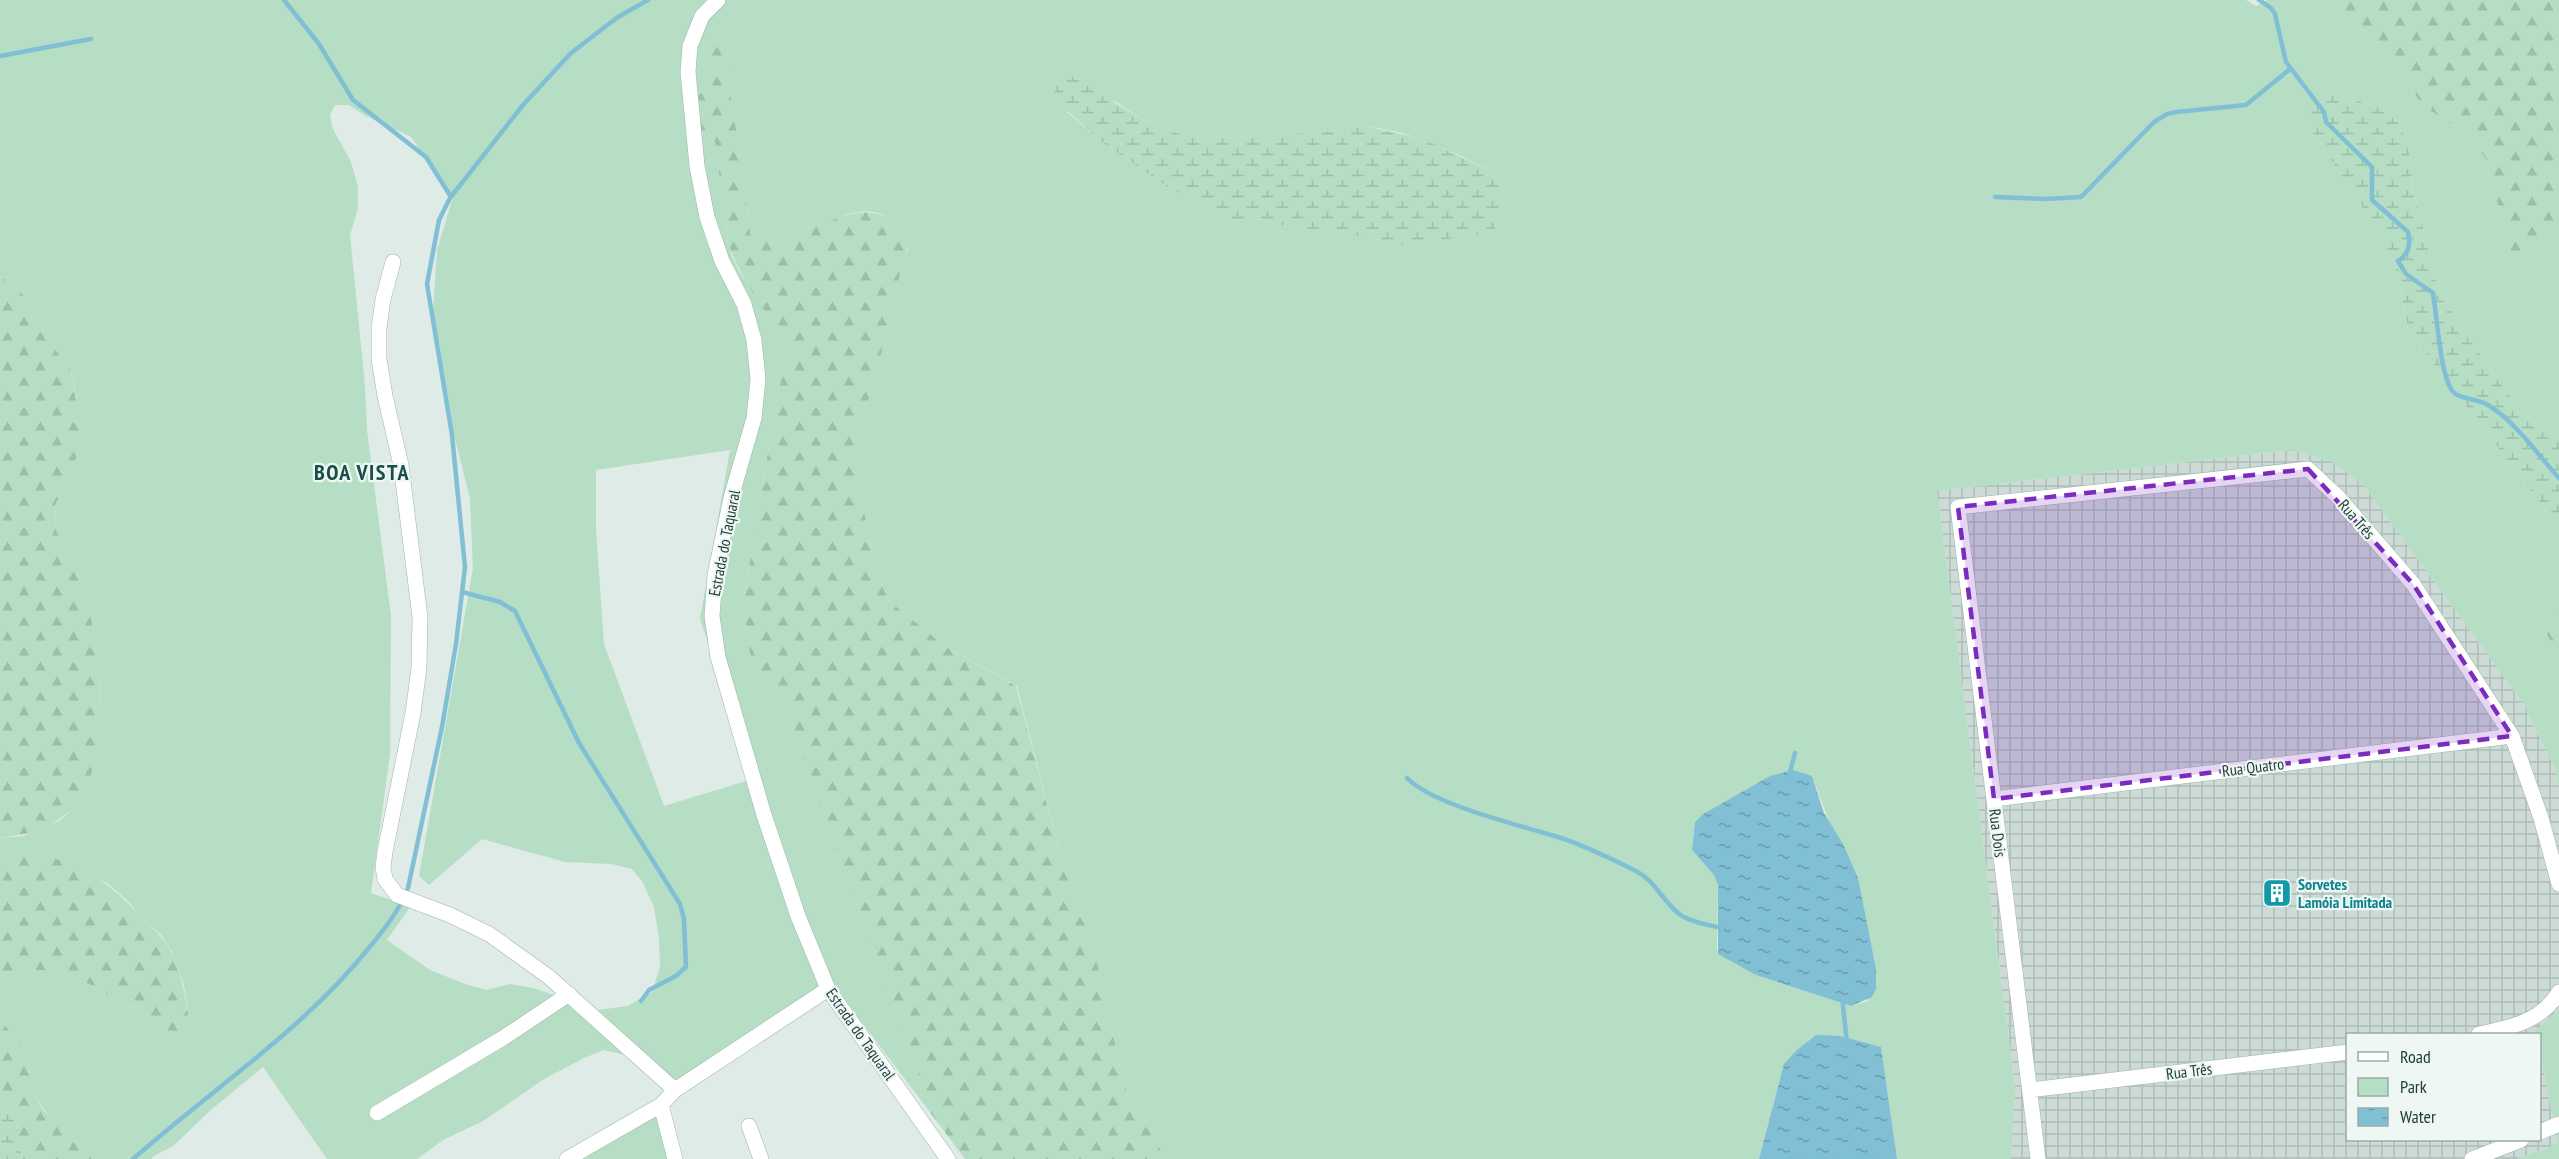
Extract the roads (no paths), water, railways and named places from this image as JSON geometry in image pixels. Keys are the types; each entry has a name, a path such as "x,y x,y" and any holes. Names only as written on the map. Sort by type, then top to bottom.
{"street":[{"name":"Estrada do Taquaral","path":"718,0 702,16 690,46 688,72 697,166 707,217 722,261 744,304 754,340 758,378 754,418 731,498 715,574 712,616 718,657 761,804 798,916 828,989 948,1159"},
{"path":"393,262 378,328 379,359 403,475 420,617 419,668 411,724 385,852 383,867 385,879 397,895 450,915 489,934 542,971 675,1090"},
{"name":"Rua Três","path":"1958,507 2308,469 2338,497 2413,584 2512,736 2541,818 2559,884"},
{"name":"Rua Dois","path":"1958,507 2038,1159"},
{"name":"Rua Quatro","path":"1994,798 2512,736"},
{"path":"567,1159 583,1155 661,1105 675,1090 828,989"},
{"path":"2487,1033 2516,1026 2540,1013 2559,992"},
{"path":"377,1113 503,1038 569,994"},
{"name":"Rua Três","path":"2030,1090 2346,1052"},
{"path":"661,1105 675,1159"},
{"path":"2541,1132 2559,1124"},
{"path":"749,1126 761,1159"},
{"path":"2472,1159 2518,1141"}],"water":[{"path":"1793,770 1812,776 1824,813 1843,844 1858,878 1876,969 1876,989 1872,997 1851,1006 1756,975 1718,954 1718,885 1714,875 1692,850 1695,822 1703,814 1770,776"},
{"path":"1816,1035 1840,1036 1881,1047 1897,1159 1759,1159 1784,1064"}],"waterway":[{"path":"284,0 319,44 353,100 426,157 451,197"},
{"path":"133,1159 255,1059 314,1007 374,942 391,920 408,888 442,727 456,644 465,567 452,435 427,284 439,220 450,198 523,105 571,53 618,17 648,0"},
{"path":"2259,0 2271,8 2275,14 2286,62 2324,112 2326,122 2372,167 2372,200 2408,232 2408,248 2405,255 2398,261 2406,274 2433,293 2444,370 2451,389 2462,397 2488,405 2508,420 2559,478"},
{"path":"0,56 91,39"},
{"path":"1995,197 2046,199 2081,197 2154,122 2167,114 2246,105 2290,69"},
{"path":"462,592 500,602 515,611 579,743 680,904 684,919 686,967 676,976 649,990 641,1001"},
{"path":"1789,776 1795,753"},
{"path":"1407,778 1419,787 1454,805 1561,838 1636,871 1655,886 1682,916 1722,928"},
{"path":"1842,997 1847,1043"}],"place":[{"name":"Sorvetes Lamóia Limitada","path":"2277,893"}],"district":[{"name":"BOA VISTA","path":"362,472"}]}
